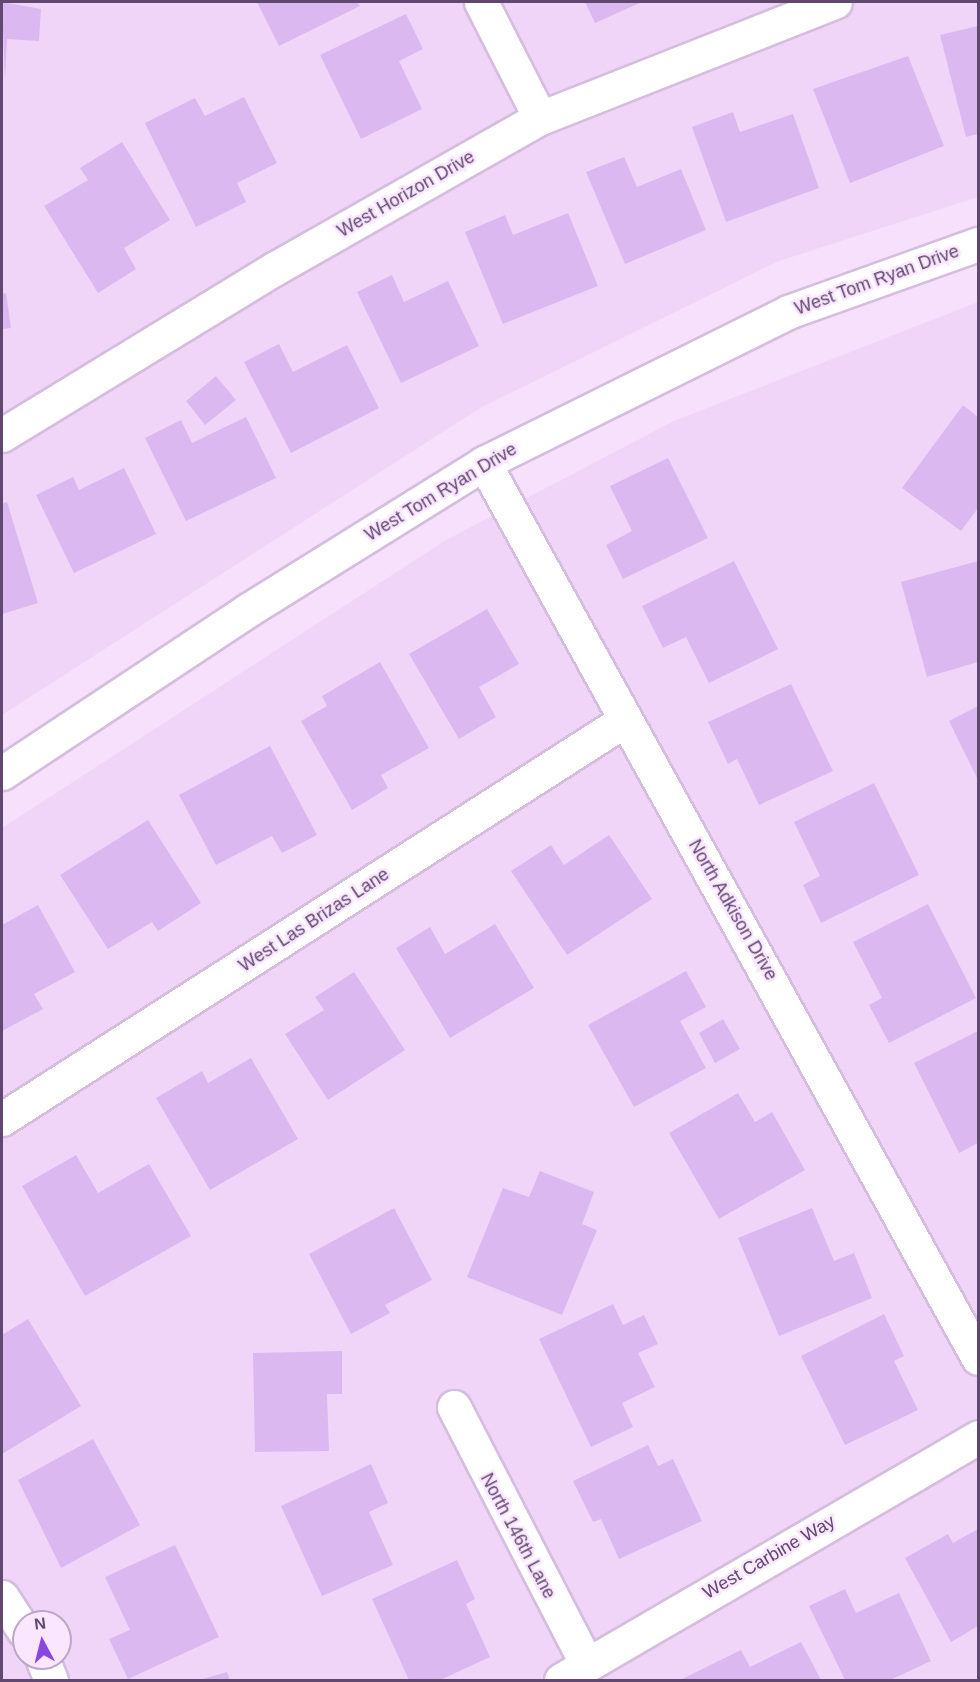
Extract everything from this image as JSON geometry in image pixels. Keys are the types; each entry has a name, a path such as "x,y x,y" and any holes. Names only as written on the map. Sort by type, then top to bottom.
{"street":[{"path":"481,2 540,118"},
{"name":"West Horizon Drive","path":"2,435 274,269 540,118 835,2"},
{"name":"West Tom Ryan Drive","path":"2,773 484,463 788,312 978,244"},
{"name":"North Adkison Drive","path":"484,463 978,1358"},
{"name":"West Las Brizas Lane","path":"2,1119 625,720"},
{"name":"North 146th Lane","path":"454,1407 574,1672"},
{"name":"West Carbine Way","path":"574,1672 978,1437"},
{"path":"2,1597 12,1612"}],"shaded area":[{"path":"2,2 978,2 978,197 779,261 480,408 2,715"},
{"path":"978,302 978,1680 2,1680 2,828 446,540 674,421"}],"building":[{"path":"2,2 41,9 39,41 7,39 5,81"},
{"path":"257,2 357,2 360,6 279,46"},
{"path":"585,2 642,2 595,23"},
{"path":"406,14 423,49 399,61 422,109 361,139 320,55"},
{"path":"978,26 978,134 966,137 940,35"},
{"path":"908,56 944,146 850,183 813,89"},
{"path":"244,97 277,163 237,183 246,202 196,227 145,123 195,98 205,116"},
{"path":"733,112 740,132 793,114 819,188 726,222 692,127"},
{"path":"122,142 170,220 124,248 136,269 98,293 44,206 88,180 80,168"},
{"path":"624,157 637,187 681,169 706,230 625,264 586,172"},
{"path":"568,213 598,286 503,324 465,232 505,215 513,235"},
{"path":"392,275 404,302 448,281 479,346 401,383 357,292"},
{"path":"6,293 11,328 2,329 2,294"},
{"path":"279,344 293,372 347,345 379,408 291,453 244,362"},
{"path":"216,376 236,400 205,425 186,401"},
{"path":"963,405 978,417 978,508 961,531 902,488"},
{"path":"246,417 276,478 186,521 145,438 181,420 192,443"},
{"path":"668,458 708,538 623,579 606,545 632,531 610,486"},
{"path":"124,468 156,534 74,573 36,495 73,477 79,490"},
{"path":"7,502 38,603 2,614 2,504"},
{"path":"734,561 778,649 709,683 686,637 663,648 642,606"},
{"path":"978,561 978,662 927,677 901,582"},
{"path":"487,609 519,664 479,687 496,717 459,739 409,654"},
{"path":"380,662 429,748 381,775 388,788 352,810 301,721 327,706 322,696"},
{"path":"791,684 833,771 759,805 737,759 728,764 708,722"},
{"path":"978,706 978,780 949,721"},
{"path":"270,746 317,835 282,853 272,836 216,865 179,795"},
{"path":"874,783 919,875 821,923 803,885 820,876 794,822"},
{"path":"148,820 201,903 158,931 152,922 108,949 60,875"},
{"path":"609,835 652,899 567,955 511,871 551,845 564,865"},
{"path":"928,904 976,998 889,1043 869,1005 882,998 853,942"},
{"path":"38,905 75,972 34,994 43,1009 2,1031 2,925"},
{"path":"495,924 534,988 450,1038 396,948 430,927 445,954"},
{"path":"686,971 706,1007 680,1021 706,1068 634,1107 588,1025"},
{"path":"354,972 405,1050 328,1100 285,1034 324,1010 315,997"},
{"path":"723,1019 740,1049 715,1063 699,1033"},
{"path":"978,1031 978,1143 959,1153 914,1063"},
{"path":"251,1058 298,1139 210,1190 156,1098 202,1071 208,1083"},
{"path":"738,1093 755,1122 772,1112 805,1170 719,1219 669,1133"},
{"path":"76,1155 98,1193 149,1164 191,1236 85,1296 22,1186"},
{"path":"540,1171 594,1192 582,1224 597,1230 562,1315 467,1277 503,1188 529,1197"},
{"path":"394,1208 432,1280 385,1305 390,1313 351,1334 309,1254"},
{"path":"812,1208 834,1261 854,1253 872,1298 779,1336 738,1238"},
{"path":"613,1304 623,1325 644,1315 658,1344 638,1353 655,1387 622,1403 633,1427 591,1447 539,1339"},
{"path":"884,1314 904,1356 894,1361 918,1410 845,1445 801,1356"},
{"path":"28,1319 81,1406 2,1454 2,1335"},
{"path":"342,1351 342,1394 327,1394 329,1451 255,1452 253,1353"},
{"path":"93,1439 140,1525 61,1568 18,1480"},
{"path":"648,1445 658,1466 673,1459 702,1521 619,1559 601,1519 593,1522 573,1481"},
{"path":"371,1464 388,1503 369,1512 393,1565 322,1596 281,1506"},
{"path":"978,1529 978,1626 951,1642 905,1558 948,1534 953,1543"},
{"path":"175,1545 219,1637 128,1679 109,1639 130,1630 105,1577"},
{"path":"457,1560 475,1599 466,1604 490,1657 440,1680 409,1680 372,1599"},
{"path":"845,1589 856,1613 899,1593 931,1661 890,1680 845,1680 809,1606"},
{"path":"801,1642 821,1680 680,1680 741,1650 750,1667"},
{"path":"227,1672 230,1680 199,1680"}]}
